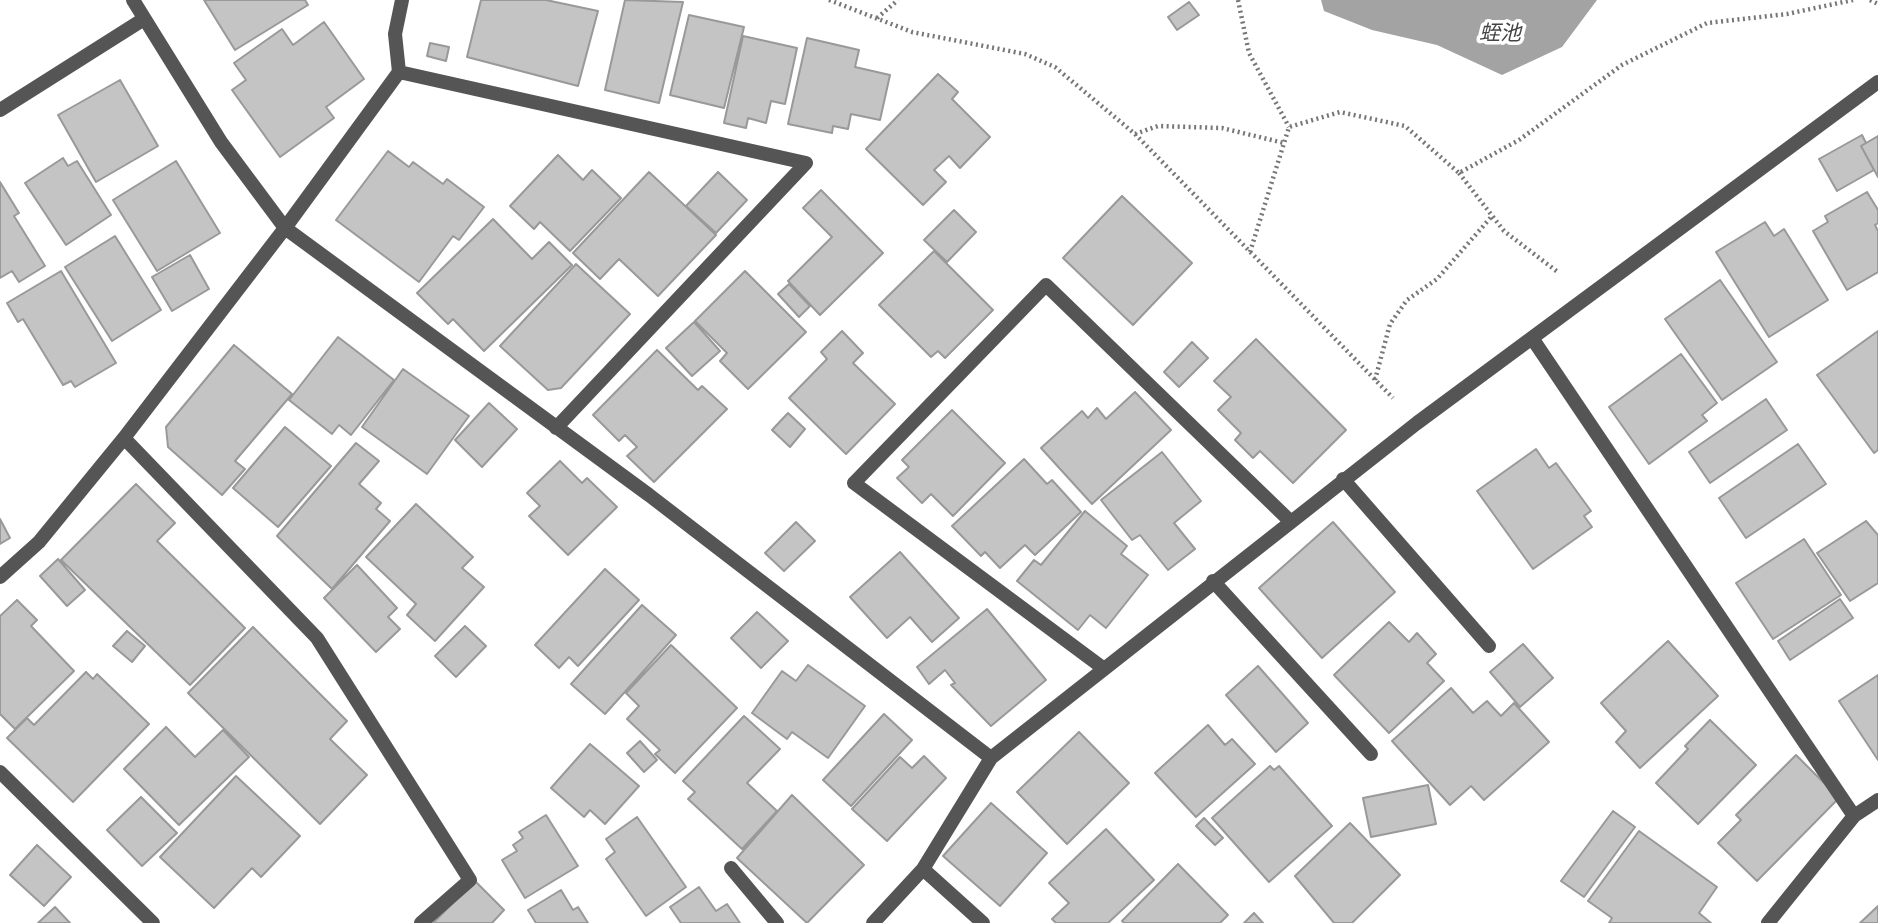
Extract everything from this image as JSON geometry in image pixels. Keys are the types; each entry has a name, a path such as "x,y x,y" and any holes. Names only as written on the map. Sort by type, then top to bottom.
{"street":[{"path":"133,0 222,142 285,228 649,495 991,758"},
{"path":"0,577 39,542 124,438 285,228 398,72 395,34 402,0"},
{"path":"0,110 144,19"},
{"path":"398,72 806,163 556,428"},
{"path":"873,923 923,869 991,758 1289,520 1417,422 1878,82"},
{"path":"1103,668 854,483 1046,285 1289,520"},
{"path":"1532,338 1854,816"},
{"path":"124,438 317,638 470,880 421,923"},
{"path":"1343,479 1489,646"},
{"path":"1213,581 1371,754"},
{"path":"0,772 153,923"},
{"path":"1768,923 1854,816 1878,800"},
{"path":"731,868 777,923"},
{"path":"923,869 983,923"}],"path":[{"path":"829,0 912,32 1025,54 1055,67 1135,134 1417,422"},
{"path":"877,18 898,0"},
{"path":"1238,0 1249,54 1289,127 1250,252"},
{"path":"1459,173 1519,141 1622,65 1707,23 1787,14 1853,0"},
{"path":"1870,0 1878,4"},
{"path":"1289,127 1340,112 1405,126 1459,173 1504,231 1589,295"},
{"path":"1135,134 1158,126 1222,128 1284,144"},
{"path":"1375,380 1390,324 1407,300 1437,279 1492,216"}],"water":[{"name":"蛭池","path":"1321,0 1597,0 1562,47 1502,75 1437,45 1372,30 1324,11"}],"building":[{"path":"204,0 305,0 308,5 235,50"},
{"path":"481,0 546,0 598,11 578,86 467,57"},
{"path":"625,0 683,2 659,103 605,90"},
{"path":"1189,2 1199,15 1177,30 1168,17"},
{"path":"689,15 744,27 724,108 670,95"},
{"path":"324,22 364,79 326,107 334,118 280,157 232,90 246,80 234,63 282,29 293,45"},
{"path":"743,36 797,48 785,104 771,101 766,123 748,118 746,128 724,123"},
{"path":"807,38 859,50 855,67 890,75 880,120 851,114 848,129 833,126 832,133 788,124"},
{"path":"430,43 449,47 446,61 427,56"},
{"path":"938,74 958,92 952,99 990,137 960,168 949,156 934,170 946,182 923,205 866,149"},
{"path":"120,80 158,146 96,182 58,115"},
{"path":"1862,135 1866,143 1861,146 1874,170 1837,191 1819,159"},
{"path":"1878,136 1878,177 1861,146"},
{"path":"388,151 409,167 413,162 443,184 447,179 484,207 459,240 453,236 419,282 336,220"},
{"path":"558,155 583,180 592,170 621,198 570,251 540,222 534,229 510,206"},
{"path":"63,158 68,166 77,161 111,215 66,245 25,183"},
{"path":"176,161 220,233 157,271 113,200"},
{"path":"649,172 716,235 658,296 619,259 600,279 573,253"},
{"path":"718,172 747,200 716,233 686,206"},
{"path":"0,182 19,213 14,216 45,266 19,282 12,271 0,278"},
{"path":"821,190 883,253 820,315 788,281 832,237 803,208"},
{"path":"1867,192 1878,210 1878,223 1875,225 1878,231 1878,272 1847,290 1813,231 1828,222 1825,216"},
{"path":"1122,196 1192,263 1133,325 1063,258"},
{"path":"954,210 976,232 947,262 924,240"},
{"path":"493,219 532,259 549,242 572,265 484,351 453,319 448,324 417,293"},
{"path":"1765,222 1774,236 1784,229 1828,300 1769,337 1716,252"},
{"path":"115,236 161,310 112,341 65,267"},
{"path":"934,251 993,310 945,358 938,351 931,357 879,305"},
{"path":"190,255 209,289 172,311 152,277"},
{"path":"576,264 630,314 561,388 548,390 500,346"},
{"path":"61,271 116,363 75,387 71,381 63,385 23,319 18,322 7,303"},
{"path":"745,271 806,332 748,389 720,361 727,353 695,321"},
{"path":"1720,280 1777,362 1722,400 1665,319"},
{"path":"789,284 810,306 799,317 778,294"},
{"path":"694,322 720,351 692,376 666,348"},
{"path":"842,331 863,353 853,363 895,404 846,454 789,398 827,359 821,352"},
{"path":"1878,331 1878,450 1874,453 1817,375"},
{"path":"338,337 394,380 351,435 339,425 332,434 289,400"},
{"path":"1256,339 1346,430 1293,483 1260,451 1253,458 1235,440 1241,433 1218,410 1231,397 1214,381"},
{"path":"1192,342 1208,358 1179,387 1164,372"},
{"path":"234,345 292,394 235,461 245,469 222,495 168,447 166,427"},
{"path":"657,350 698,390 702,386 727,409 654,482 627,456 637,447 625,435 619,441 593,415"},
{"path":"1681,354 1717,403 1702,415 1707,421 1649,464 1609,407"},
{"path":"403,369 469,416 427,474 362,427"},
{"path":"1135,392 1171,430 1092,504 1041,448 1082,411 1088,418 1097,408 1106,419"},
{"path":"1766,399 1787,430 1710,483 1689,452"},
{"path":"489,403 517,429 482,467 455,440"},
{"path":"952,410 1005,463 953,516 931,494 922,503 897,478 909,467 902,460"},
{"path":"788,413 805,429 790,447 772,430"},
{"path":"285,427 331,466 278,527 233,488"},
{"path":"356,443 379,461 359,484 381,503 376,509 390,521 332,589 277,536"},
{"path":"1798,444 1826,484 1746,538 1719,498"},
{"path":"1536,449 1549,468 1556,463 1591,511 1584,516 1592,527 1533,569 1477,491"},
{"path":"1162,452 1201,501 1174,523 1195,549 1168,570 1140,535 1132,540 1101,500"},
{"path":"1024,459 1047,484 1052,480 1081,512 1035,555 1025,545 1000,568 985,552 981,556 952,526"},
{"path":"560,461 582,483 587,478 617,507 568,555 529,516 540,506 527,493"},
{"path":"136,484 175,523 157,541 245,628 190,685 61,560"},
{"path":"416,504 473,557 462,568 484,587 435,641 407,615 416,604 366,557"},
{"path":"1085,511 1127,546 1121,554 1148,575 1106,628 1090,615 1078,630 1017,581 1034,560 1041,565"},
{"path":"0,519 10,538 0,544"},
{"path":"1866,521 1878,535 1878,583 1850,601 1817,553"},
{"path":"796,522 815,541 784,571 765,553"},
{"path":"1333,522 1395,592 1322,658 1259,588"},
{"path":"1804,539 1841,595 1773,639 1736,583"},
{"path":"900,552 959,618 932,642 910,617 887,638 850,597"},
{"path":"58,559 85,590 67,606 40,576"},
{"path":"357,565 397,608 388,617 400,629 376,652 324,598"},
{"path":"605,569 639,600 578,666 569,657 559,668 535,645"},
{"path":"1840,599 1853,618 1790,660 1778,641"},
{"path":"17,600 37,620 31,626 74,671 15,729 0,714 0,616"},
{"path":"642,605 676,635 605,714 571,684"},
{"path":"987,609 1046,680 991,726 951,685 955,683 945,670 929,684 917,667"},
{"path":"757,612 788,641 761,668 731,638"},
{"path":"1389,622 1409,642 1417,633 1436,654 1427,663 1444,681 1389,733 1334,675"},
{"path":"465,626 486,646 456,677 435,656"},
{"path":"253,627 347,721 330,739 367,775 320,824 188,693"},
{"path":"127,631 145,646 132,662 113,646"},
{"path":"1668,641 1718,696 1640,768 1616,742 1626,731 1601,703"},
{"path":"1523,644 1553,678 1520,707 1490,672"},
{"path":"671,645 737,708 675,773 655,754 660,750 627,719 639,706 626,693"},
{"path":"808,665 865,706 828,758 792,732 787,739 752,713 782,671 796,681"},
{"path":"1258,666 1308,723 1276,752 1226,695"},
{"path":"86,672 93,679 97,674 149,724 73,802 7,738 27,718 34,725"},
{"path":"1878,675 1878,760 1839,701"},
{"path":"1451,688 1473,713 1487,701 1501,716 1514,703 1549,742 1484,800 1471,786 1450,805 1392,741"},
{"path":"884,714 912,740 851,806 823,780"},
{"path":"744,716 780,749 747,783 777,811 742,849 688,799 695,792 683,781"},
{"path":"1710,720 1756,765 1698,824 1656,783 1688,749 1685,746"},
{"path":"1208,725 1225,745 1232,739 1255,764 1196,817 1155,773"},
{"path":"166,727 195,757 223,730 249,757 179,825 124,769"},
{"path":"1079,732 1129,783 1067,844 1017,792"},
{"path":"640,741 657,760 644,772 627,753"},
{"path":"590,744 639,786 605,824 590,810 584,817 551,788"},
{"path":"1796,755 1839,798 1757,881 1718,843 1741,820 1736,815"},
{"path":"924,756 946,778 887,841 852,809 900,757 912,768"},
{"path":"1270,766 1274,770 1279,766 1332,826 1269,882 1212,818"},
{"path":"236,776 300,836 261,877 252,868 214,908 160,857"},
{"path":"1428,785 1436,824 1371,837 1363,798"},
{"path":"792,795 864,865 807,923 737,858"},
{"path":"141,797 177,833 142,866 107,830"},
{"path":"991,803 1047,853 1000,906 943,856"},
{"path":"1613,811 1635,827 1584,897 1561,881"},
{"path":"546,815 578,866 525,898 502,860 517,851 513,845 523,838 519,832"},
{"path":"637,817 686,887 646,916 606,859 615,852 606,839"},
{"path":"1204,818 1223,838 1215,845 1196,826"},
{"path":"1350,823 1400,875 1352,923 1334,923 1295,876"},
{"path":"1106,829 1154,880 1108,923 1056,923 1052,919 1069,903 1049,883"},
{"path":"1639,831 1717,887 1699,913 1711,923 1609,923 1612,918 1588,901"},
{"path":"37,845 71,877 44,906 10,875"},
{"path":"1178,864 1228,915 1220,923 1124,923 1122,921"},
{"path":"475,881 504,910 492,923 433,923"},
{"path":"699,887 716,911 727,904 740,923 681,923 670,907"},
{"path":"561,890 573,910 578,907 588,923 536,923 528,910"},
{"path":"1878,906 1878,923 1860,923"},
{"path":"55,907 70,923 38,923"},
{"path":"1254,913 1263,923 1244,923"}]}
